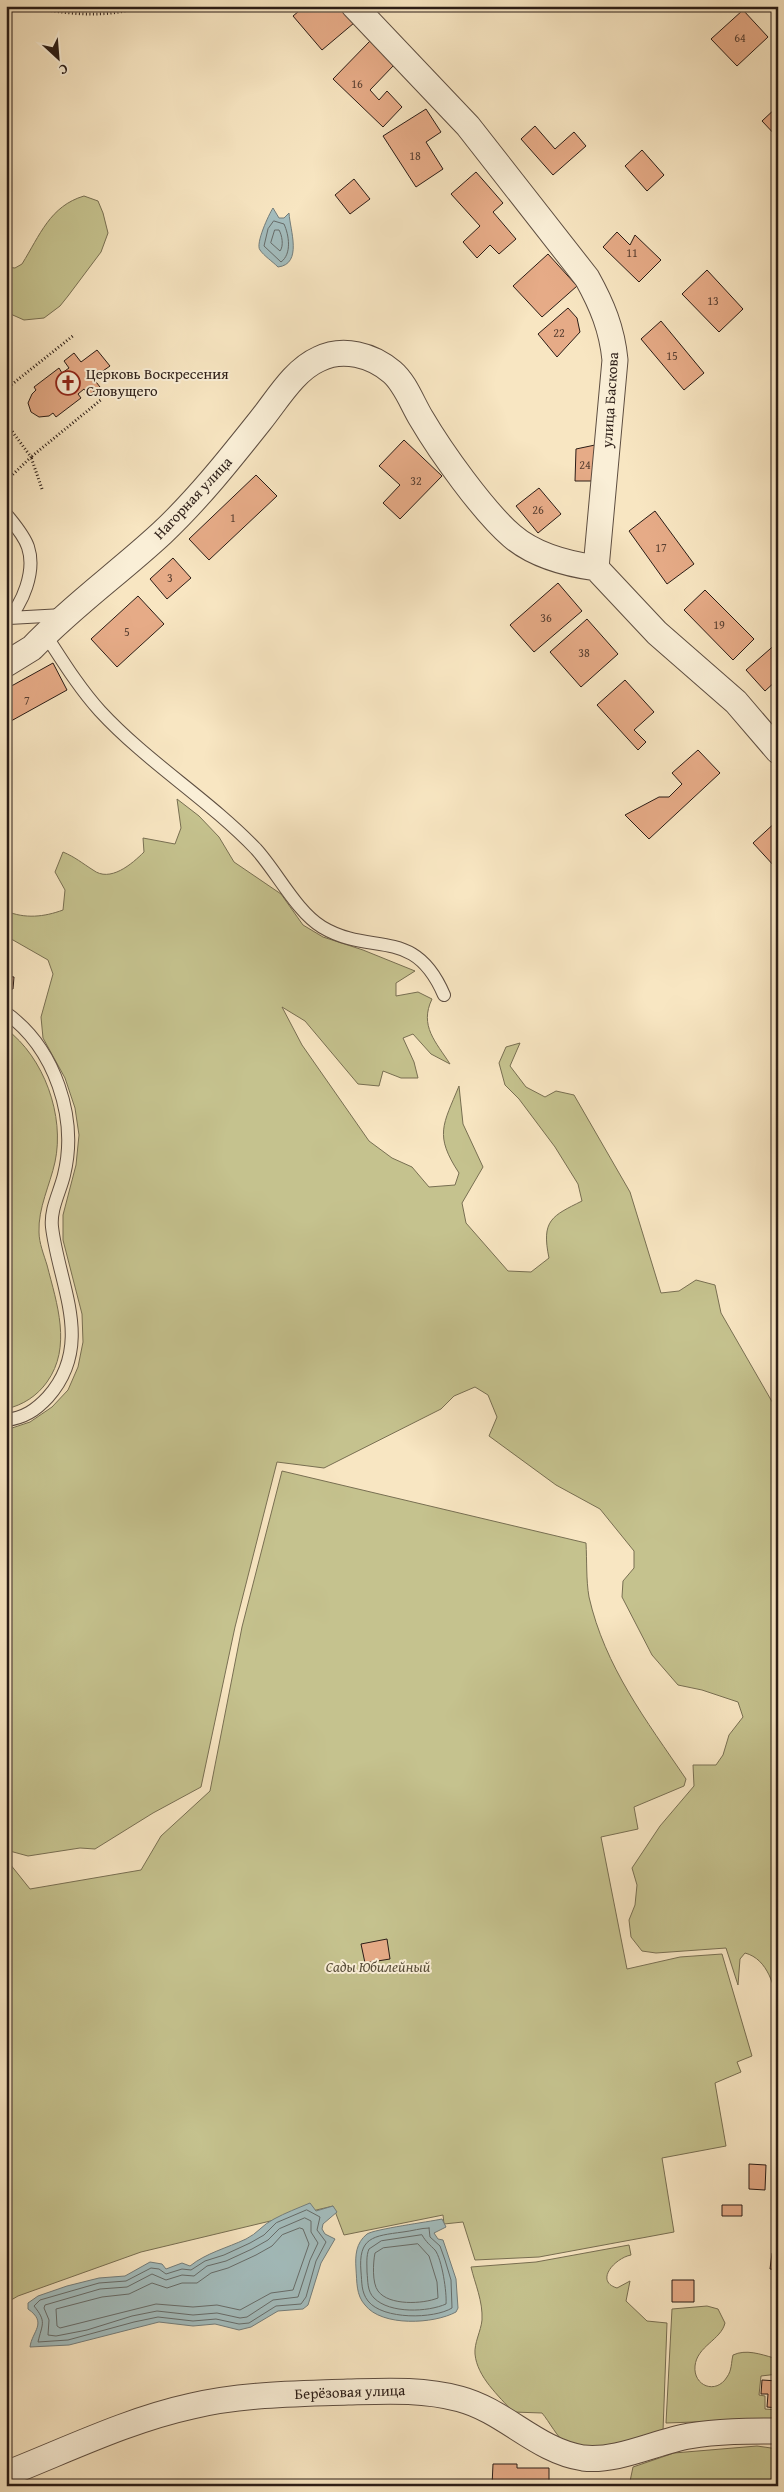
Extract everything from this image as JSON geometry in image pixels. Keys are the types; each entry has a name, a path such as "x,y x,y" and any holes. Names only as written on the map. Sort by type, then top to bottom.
{"street":[{"name":"улица Баскова","path":"354,6 468,126 572,257 601,302 612,336 615,360 596,568"},
{"name":"Нагорная улица","path":"6,664 32,648 45,634 185,511 223,468 296,376 318,359 338,353 359,354 379,362 394,373 446,455 473,491 512,536 526,546 557,558 574,564 596,568"},
{"path":"596,568 657,633 736,702 775,741"},
{"name":"Берёзовая улица","path":"6,2474 140,2422 192,2405 305,2393 410,2390 461,2399 485,2409 544,2444 566,2454 585,2458 605,2457 697,2435 778,2432"}],"lane":[{"path":"6,514 24,539 30,556 28,582 8,619"},
{"path":"8,619 68,615"},
{"path":"45,634 75,679 100,711 255,848 310,916 334,933 411,952 432,972 444,995"},
{"path":"6,1013 37,1043 51,1067 62,1097 68,1126 68,1150 52,1226 68,1299 72,1348 66,1370 38,1408 18,1418 6,1420"}],"path":[{"path":"27,6 61,11 112,13 142,6"},
{"path":"6,389 74,335"},
{"path":"6,481 102,399"},
{"path":"6,423 31,458 42,488"}],"green space":[{"path":"84,196 98,201 103,213 108,233 101,252 60,306 44,318 24,320 6,312 6,267 15,268 22,264 54,214 72,201"},
{"path":"177,799 199,816 219,837 234,862 281,894 303,925 323,937 363,950 415,971 396,983 396,996 418,992 432,999 428,1009 428,1026 450,1064 431,1054 413,1034 403,1038 414,1062 418,1078 401,1078 383,1071 379,1086 358,1084 305,1021 282,1007 302,1045 369,1141 392,1158 412,1167 429,1187 455,1185 459,1173 446,1149 444,1130 445,1121 459,1086 463,1124 483,1167 462,1203 466,1223 508,1271 531,1272 549,1258 547,1235 551,1221 563,1211 582,1201 578,1184 555,1147 519,1099 505,1085 499,1063 506,1047 520,1043 510,1066 526,1087 545,1097 556,1091 574,1095 630,1192 661,1293 679,1291 696,1280 715,1285 721,1313 778,1412 778,2008 775,1991 769,1975 753,1956 745,1953 740,1959 738,1985 726,1948 656,1953 642,1951 631,1937 629,1920 635,1905 637,1885 632,1868 660,1826 694,1786 693,1765 716,1765 723,1755 729,1735 743,1717 738,1702 702,1690 678,1685 652,1655 622,1597 623,1581 634,1568 634,1551 600,1509 556,1485 489,1436 497,1417 488,1395 475,1387 454,1396 441,1409 324,1468 277,1462 235,1627 201,1787 153,1813 95,1849 80,1848 28,1856 6,1850 6,1430 30,1422 52,1407 68,1390 78,1367 83,1342 82,1314 63,1240 63,1215 76,1165 79,1135 75,1108 65,1078 43,1038 41,1017 53,974 48,960 6,936 6,911 13,914 34,916 63,910 65,890 55,872 63,852 93,870 106,874 113,873 127,866 144,852 143,838 175,844 181,828"},
{"path":"6,1029 31,1055 41,1071 54,1107 57,1126 55,1162 40,1214 39,1232 55,1295 61,1340 55,1369 47,1382 39,1392 29,1399 6,1409"},
{"name":"Сады Юбилейный","path":"282,1471 586,1543 589,1597 605,1647 628,1692 686,1779 684,1786 634,1807 638,1829 601,1837 627,1969 680,1957 722,1954 752,2056 737,2062 741,2072 715,2083 726,2146 662,2158 674,2232 539,2257 475,2260 463,2222 444,2224 443,2215 344,2235 333,2206 141,2252 18,2296 6,2303 6,1859 30,1889 141,1870 161,1836 210,1791 242,1627"},
{"path":"629,2245 631,2255 613,2265 607,2275 607,2280 610,2285 617,2288 630,2281 626,2301 647,2321 667,2323 663,2431 614,2444 587,2447 575,2446 563,2441 542,2413 513,2412 484,2378 475,2354 482,2313 471,2267 536,2262"},
{"path":"707,2306 718,2309 725,2323 723,2329 704,2348 697,2359 695,2373 698,2379 706,2386 712,2387 722,2383 730,2372 733,2355 738,2353 753,2353 778,2360 778,2374 761,2376 759,2395 765,2396 765,2409 778,2410 777,2419 666,2423 672,2309"},
{"path":"757,2446 778,2449 778,2486 629,2486 633,2467 674,2453"}],"water":[{"path":"273,208 279,218 284,218 289,213 293,237 293,253 290,260 286,265 278,267 259,247 263,229"},
{"path":"310,2203 316,2211 333,2206 337,2212 323,2224 322,2229 325,2234 335,2239 321,2263 308,2305 303,2309 278,2311 251,2327 239,2330 215,2324 193,2326 159,2322 69,2345 30,2347 38,2323 34,2314 28,2309 28,2303 38,2296 99,2278 125,2276 150,2262 162,2264 166,2269 182,2263 190,2266 210,2254 250,2237 274,2219"},
{"path":"442,2219 446,2227 434,2233 438,2239 443,2240 456,2279 458,2308 456,2312 435,2319 409,2321 383,2317 373,2312 362,2301 358,2288 356,2259 357,2250 363,2238 372,2232"}],"building":[{"path":"305,6 340,6 354,23 322,50 293,16"},
{"path":"743,10 768,37 737,66 711,39"},
{"path":"370,41 394,65 370,90 379,100 387,91 402,107 383,127 333,79"},
{"path":"778,106 778,138 762,121"},
{"path":"426,109 441,132 426,142 443,169 416,187 383,136"},
{"path":"535,126 555,149 574,132 586,146 553,175 521,139"},
{"path":"642,150 664,175 647,191 625,166"},
{"path":"476,172 503,203 493,212 516,239 499,254 490,245 477,258 463,242 480,226 451,194"},
{"path":"354,179 370,199 350,214 335,195"},
{"path":"617,232 630,245 635,235 661,260 639,282 603,247"},
{"path":"548,254 577,286 542,317 513,286"},
{"path":"707,270 743,309 719,332 682,294"},
{"path":"568,308 577,318 580,332 557,357 538,334"},
{"path":"661,321 704,373 684,390 641,339"},
{"name":"Церковь Воскресения Словущего","path":"97,350 110,366 93,378 100,387 89,395 84,389 78,394 81,398 56,417 53,413 49,416 39,417 31,412 28,403 36,390 34,387 59,368 62,373 69,368 64,361 74,353 81,362"},
{"path":"404,440 442,476 400,519 383,503 400,485 379,466"},
{"path":"595,445 594,481 575,481 576,449"},
{"path":"256,475 277,496 209,560 189,539"},
{"path":"539,488 561,514 538,533 516,506"},
{"path":"655,511 694,564 667,584 629,531"},
{"path":"173,558 191,578 167,599 150,579"},
{"path":"558,583 582,611 534,652 510,625"},
{"path":"705,590 754,639 733,660 684,610"},
{"path":"138,596 164,624 117,667 91,639"},
{"path":"587,619 618,654 581,687 550,652"},
{"path":"778,642 778,679 765,691 746,670"},
{"path":"53,663 67,690 11,721 6,712 6,689"},
{"path":"625,680 654,712 634,730 646,742 638,750 597,705"},
{"path":"698,750 720,773 649,839 625,815 659,797 669,797 682,784 672,773"},
{"path":"778,820 778,864 775,867 753,843"},
{"path":"6,976 14,977 13,989 6,989"},
{"path":"387,1939 390,1959 365,1963 361,1944"},
{"path":"749,2164 766,2165 765,2190 749,2189"},
{"path":"722,2205 742,2205 742,2216 722,2216"},
{"path":"772,2253 778,2254 778,2270 770,2269"},
{"path":"672,2280 694,2280 694,2302 672,2302"},
{"path":"762,2380 778,2381 778,2408 767,2407 768,2394 761,2394"},
{"path":"493,2464 517,2464 517,2468 549,2468 549,2486 492,2486"}],"place":[{"name":"Церковь Воскресения Словущего","path":"68,383"}]}
